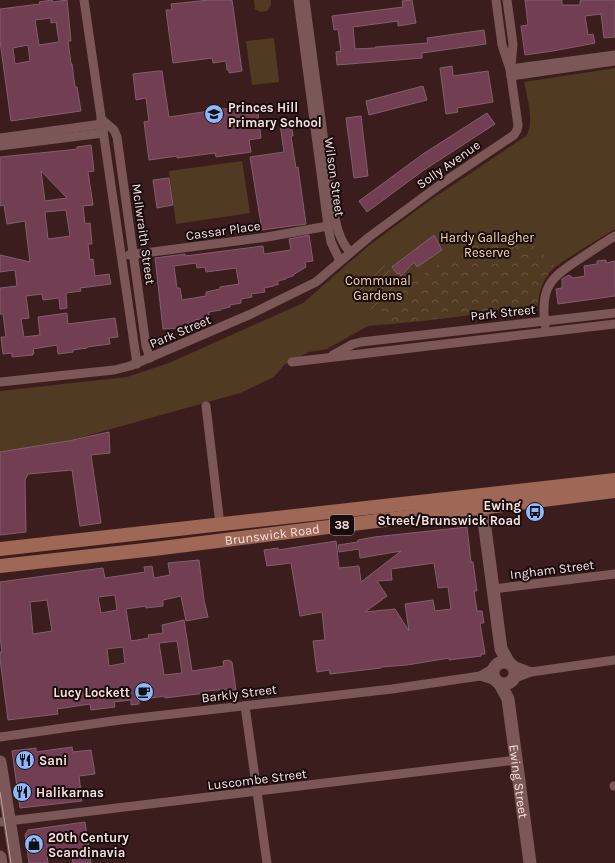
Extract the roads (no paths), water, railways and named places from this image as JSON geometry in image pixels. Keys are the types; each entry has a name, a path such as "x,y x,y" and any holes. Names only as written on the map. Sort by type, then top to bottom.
{"main road":[{"name":"Brunswick Road","path":"0,566 222,540 615,480"},
{"name":"Brunswick Road","path":"0,549 220,525 482,501 615,492"},
{"path":"220,525 222,540"},
{"path":"63,542 66,558"}],"street":[{"name":"McIlwraith Street","path":"84,0 137,364"},
{"name":"Wilson Street","path":"298,0 328,226 331,242 340,261"},
{"name":"Wilson Street","path":"305,0 336,226 340,238 350,252"},
{"path":"496,0 502,45 511,73"},
{"path":"507,0 513,44 511,73"},
{"path":"511,73 615,54"},
{"path":"511,73 615,62"},
{"name":"Solly Avenue","path":"350,252 435,188 514,135 518,125 511,73"},
{"name":"McIlwraith Street","path":"102,125 114,130 117,136 146,346 150,358"},
{"path":"0,138 102,125"},
{"path":"0,146 102,125"},
{"name":"Cassar Place","path":"122,256 267,237 328,226"},
{"path":"546,332 543,309 546,292 554,278 564,269 615,236"},
{"name":"Park Street","path":"0,382 114,370 137,364 280,301 316,282 350,252"},
{"name":"Park Street","path":"326,358 353,344 361,342 615,313"},
{"name":"Park Street","path":"292,362 615,324"},
{"path":"206,406 220,525"},
{"path":"482,501 504,673 531,672 615,660"},
{"name":"Ingham Street","path":"493,590 615,574"},
{"name":"Barkly Street","path":"0,737 120,720 392,689 504,673"},
{"name":"Ewing Street","path":"504,673 530,863"},
{"path":"245,706 267,863"},
{"name":"Luscombe Street","path":"5,822 516,760"},
{"path":"0,762 5,822 16,863"},
{"path":"0,856 1,863"}],"tram line":[{"path":"0,792 11,863"}],"place":[{"name":"Princes Hill Primary School","path":"214,114"},
{"name":"Ewing Street/Brunswick Road","path":"535,512"},
{"name":"Lucy Lockett","path":"144,692"},
{"name":"Sani","path":"25,760"},
{"name":"Halikarnas","path":"22,792"},
{"name":"20th Century Scandinavia","path":"34,844"}],"park label":[{"name":"Hardy Gallagher Reserve","path":"487,244"},
{"name":"Communal Gardens","path":"378,288"}]}
